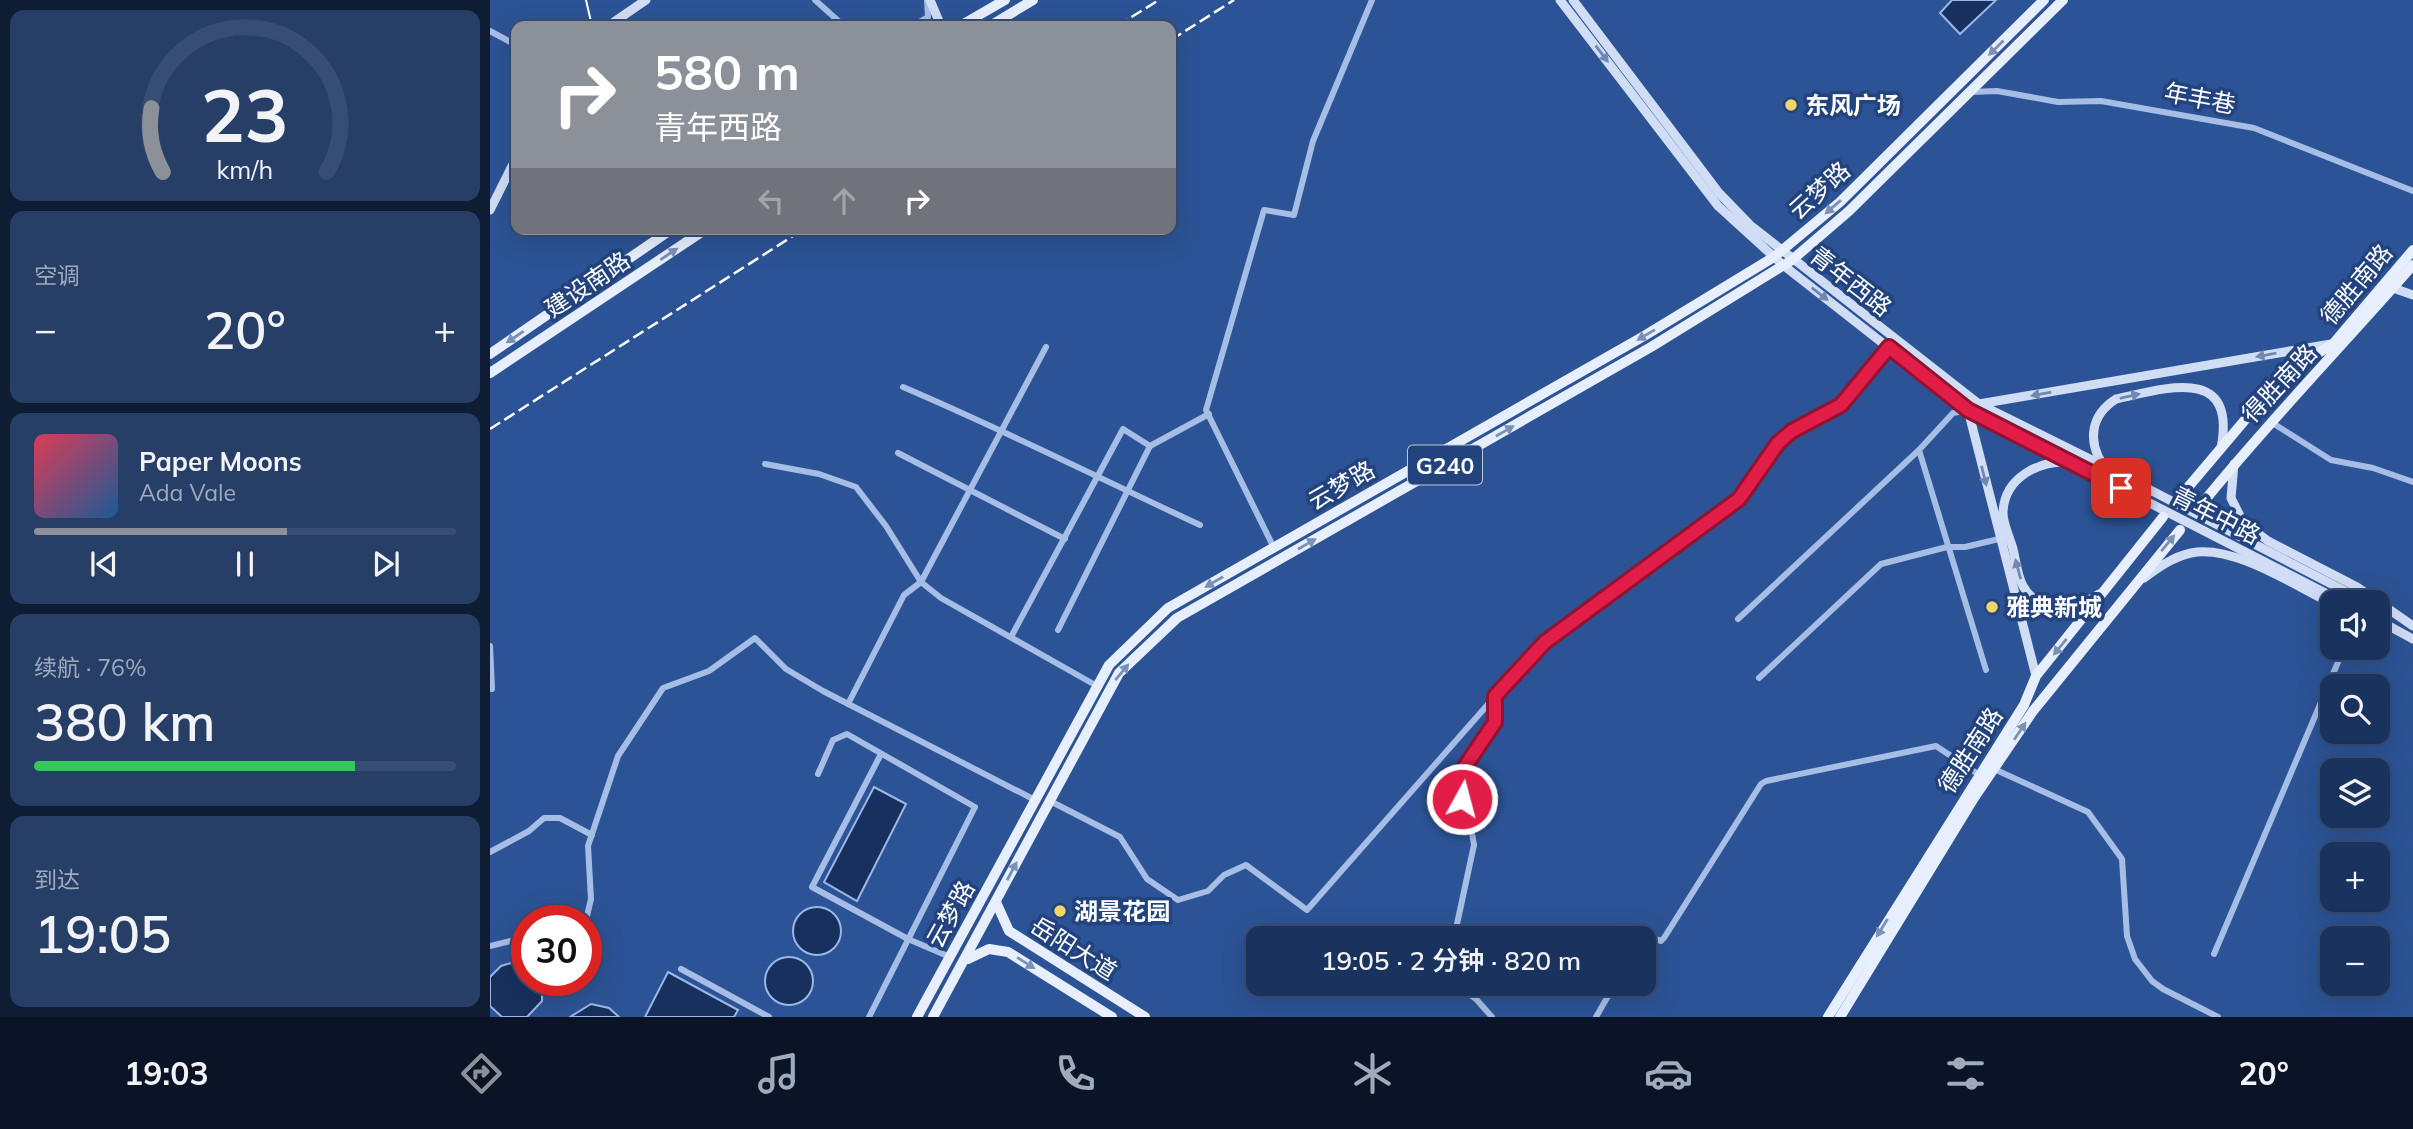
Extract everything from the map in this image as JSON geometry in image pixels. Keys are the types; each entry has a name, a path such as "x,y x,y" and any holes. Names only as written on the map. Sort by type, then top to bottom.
{"main road":[{"path":"615,21 646,0"},
{"path":"929,0 939,21"},
{"path":"969,21 1005,0"},
{"path":"998,21 1033,0"},
{"name":"青年西路","path":"1560,0 1718,206 1968,410 2071,463"},
{"name":"青年西路","path":"1573,0 1719,193 1777,254"},
{"name":"云梦路","path":"917,1017 1109,665 1168,608 1644,337 1777,254 1840,202 2044,0"},
{"name":"G240","path":"933,1017 1119,673 1177,618 1651,347 1787,262 1849,211 2063,0"},
{"path":"490,210 511,168"},
{"name":"建设南路","path":"490,354 663,235"},
{"name":"建设南路","path":"490,373 697,235"},
{"name":"德胜南路","path":"2184,492 2283,375 2333,344 2413,250"},
{"name":"青年西路","path":"1787,262 1979,404 2104,466"},
{"name":"得胜南路","path":"2205,500 2270,421 2340,349 2413,265"},
{"path":"2393,288 2413,295"},
{"path":"1979,404 2333,344"},
{"path":"2104,466 2095,447 2093,430 2100,413 2116,399 2152,391 2188,386 2210,394 2224,418 2221,447"},
{"path":"1968,410 2036,676"},
{"path":"2071,463 2047,463 2033,468 2022,475 2006,498 2003,513 2021,580 2024,589 2040,603 2061,608 2089,601 2109,586"},
{"name":"青年中路","path":"2071,463 2320,590"},
{"path":"2234,464 2231,498 2244,522 2255,533 2357,587 2413,627"},
{"name":"青年中路","path":"2104,466 2343,590"},
{"name":"德胜南路","path":"1828,1017 1978,774 2024,705 2036,676 2163,517"},
{"name":"德胜南路","path":"1840,1017 2033,711 2180,530"},
{"path":"2134,585 2165,563 2193,553 2206,552 2238,558 2320,598"},
{"path":"2390,615 2413,627"},
{"path":"2390,627 2409,636"},
{"name":"岳阳大道","path":"996,902 1009,931 1145,1017"},
{"name":"岳阳大道","path":"964,961 989,949 1008,952 1112,1017"}],"street":[{"path":"815,0 838,21"},
{"path":"921,21 928,17 929,0"},
{"path":"1274,548 1206,410 1264,210 1294,215 1313,141 1372,0"},
{"path":"490,30 511,42"},
{"name":"年丰巷","path":"1970,92 1997,91 2058,102 2101,101 2254,128 2413,191"},
{"path":"848,704 904,595 921,582 1046,347"},
{"path":"1049,801 1120,837 1147,879 1178,900 1208,891 1224,875 1246,865 1307,911 1545,642 1739,499 1778,443 1792,431 1841,405 1889,347"},
{"path":"903,387 1003,430 1097,478 1200,525"},
{"path":"1738,618 1919,450 1953,414 1968,410"},
{"path":"1058,630 1150,446 1209,414"},
{"path":"2270,421 2294,440 2331,460 2373,468 2413,482"},
{"path":"1011,636 1123,429 1150,446"},
{"path":"1919,450 1986,670"},
{"path":"898,453 1065,539"},
{"path":"765,464 819,474 856,487 921,582 942,598 1097,686"},
{"path":"1759,678 1881,564 1947,547 1965,547 1999,539"},
{"path":"590,905 588,846 618,756 663,688 682,678 709,671 755,638 786,669 848,704 1035,800"},
{"path":"490,646 492,689"},
{"path":"2214,954 2339,660"},
{"path":"1457,926 1474,845 1462,799 1464,776 1466,765 1495,722 1495,696"},
{"path":"818,774 833,740 847,734 975,807 869,1017"},
{"path":"1656,939 1661,941 1664,938 1761,784 1766,781 1936,746 1978,774"},
{"path":"881,754 812,887 908,939 950,957"},
{"path":"1994,769 2088,812 2122,859 2127,936 2134,959 2152,981 2163,989 2218,1017"},
{"path":"490,852 529,831 544,818 560,818 592,835"},
{"path":"490,946 511,941"},
{"path":"681,969 766,1016"},
{"path":"1472,996 1492,1017"},
{"path":"1596,1017 1608,996"}],"shaded area":[{"path":"490,0 2413,0 2413,1017 490,1017"},
{"path":"1952,0 1996,0 1960,34 1940,13"},
{"path":"874,787 906,804 857,901 824,882"},
{"path":"817,907 834,914 841,931 834,948 817,955 800,948 793,931 800,914"},
{"path":"789,957 806,964 813,981 806,998 789,1005 772,998 765,981 772,964"},
{"path":"511,963 511,996 542,996 542,1001 527,1017 502,1017 490,1006 490,977 501,966"},
{"path":"668,972 738,1010 734,1017 645,1017"},
{"path":"591,1004 609,1008 619,1017 570,1017"}],"tunnel":[{"path":"2182,527 2205,500"}],"tram line":[{"path":"586,0 591,21"}],"railway":[{"path":"1125,21 1159,0"},
{"path":"1176,37 1234,0"},
{"path":"490,429 795,235"}],"place":[{"name":"东风广场","path":"1791,105"},
{"name":"雅典新城","path":"1992,607"},
{"name":"湖景花园","path":"1060,911"}],"route":[{"path":"1462,799 1466,765 1495,722 1495,696 1523,663 1545,642 1739,499 1778,443 1792,431 1841,405 1852,396 1889,347 1968,410 2121,488"}]}
